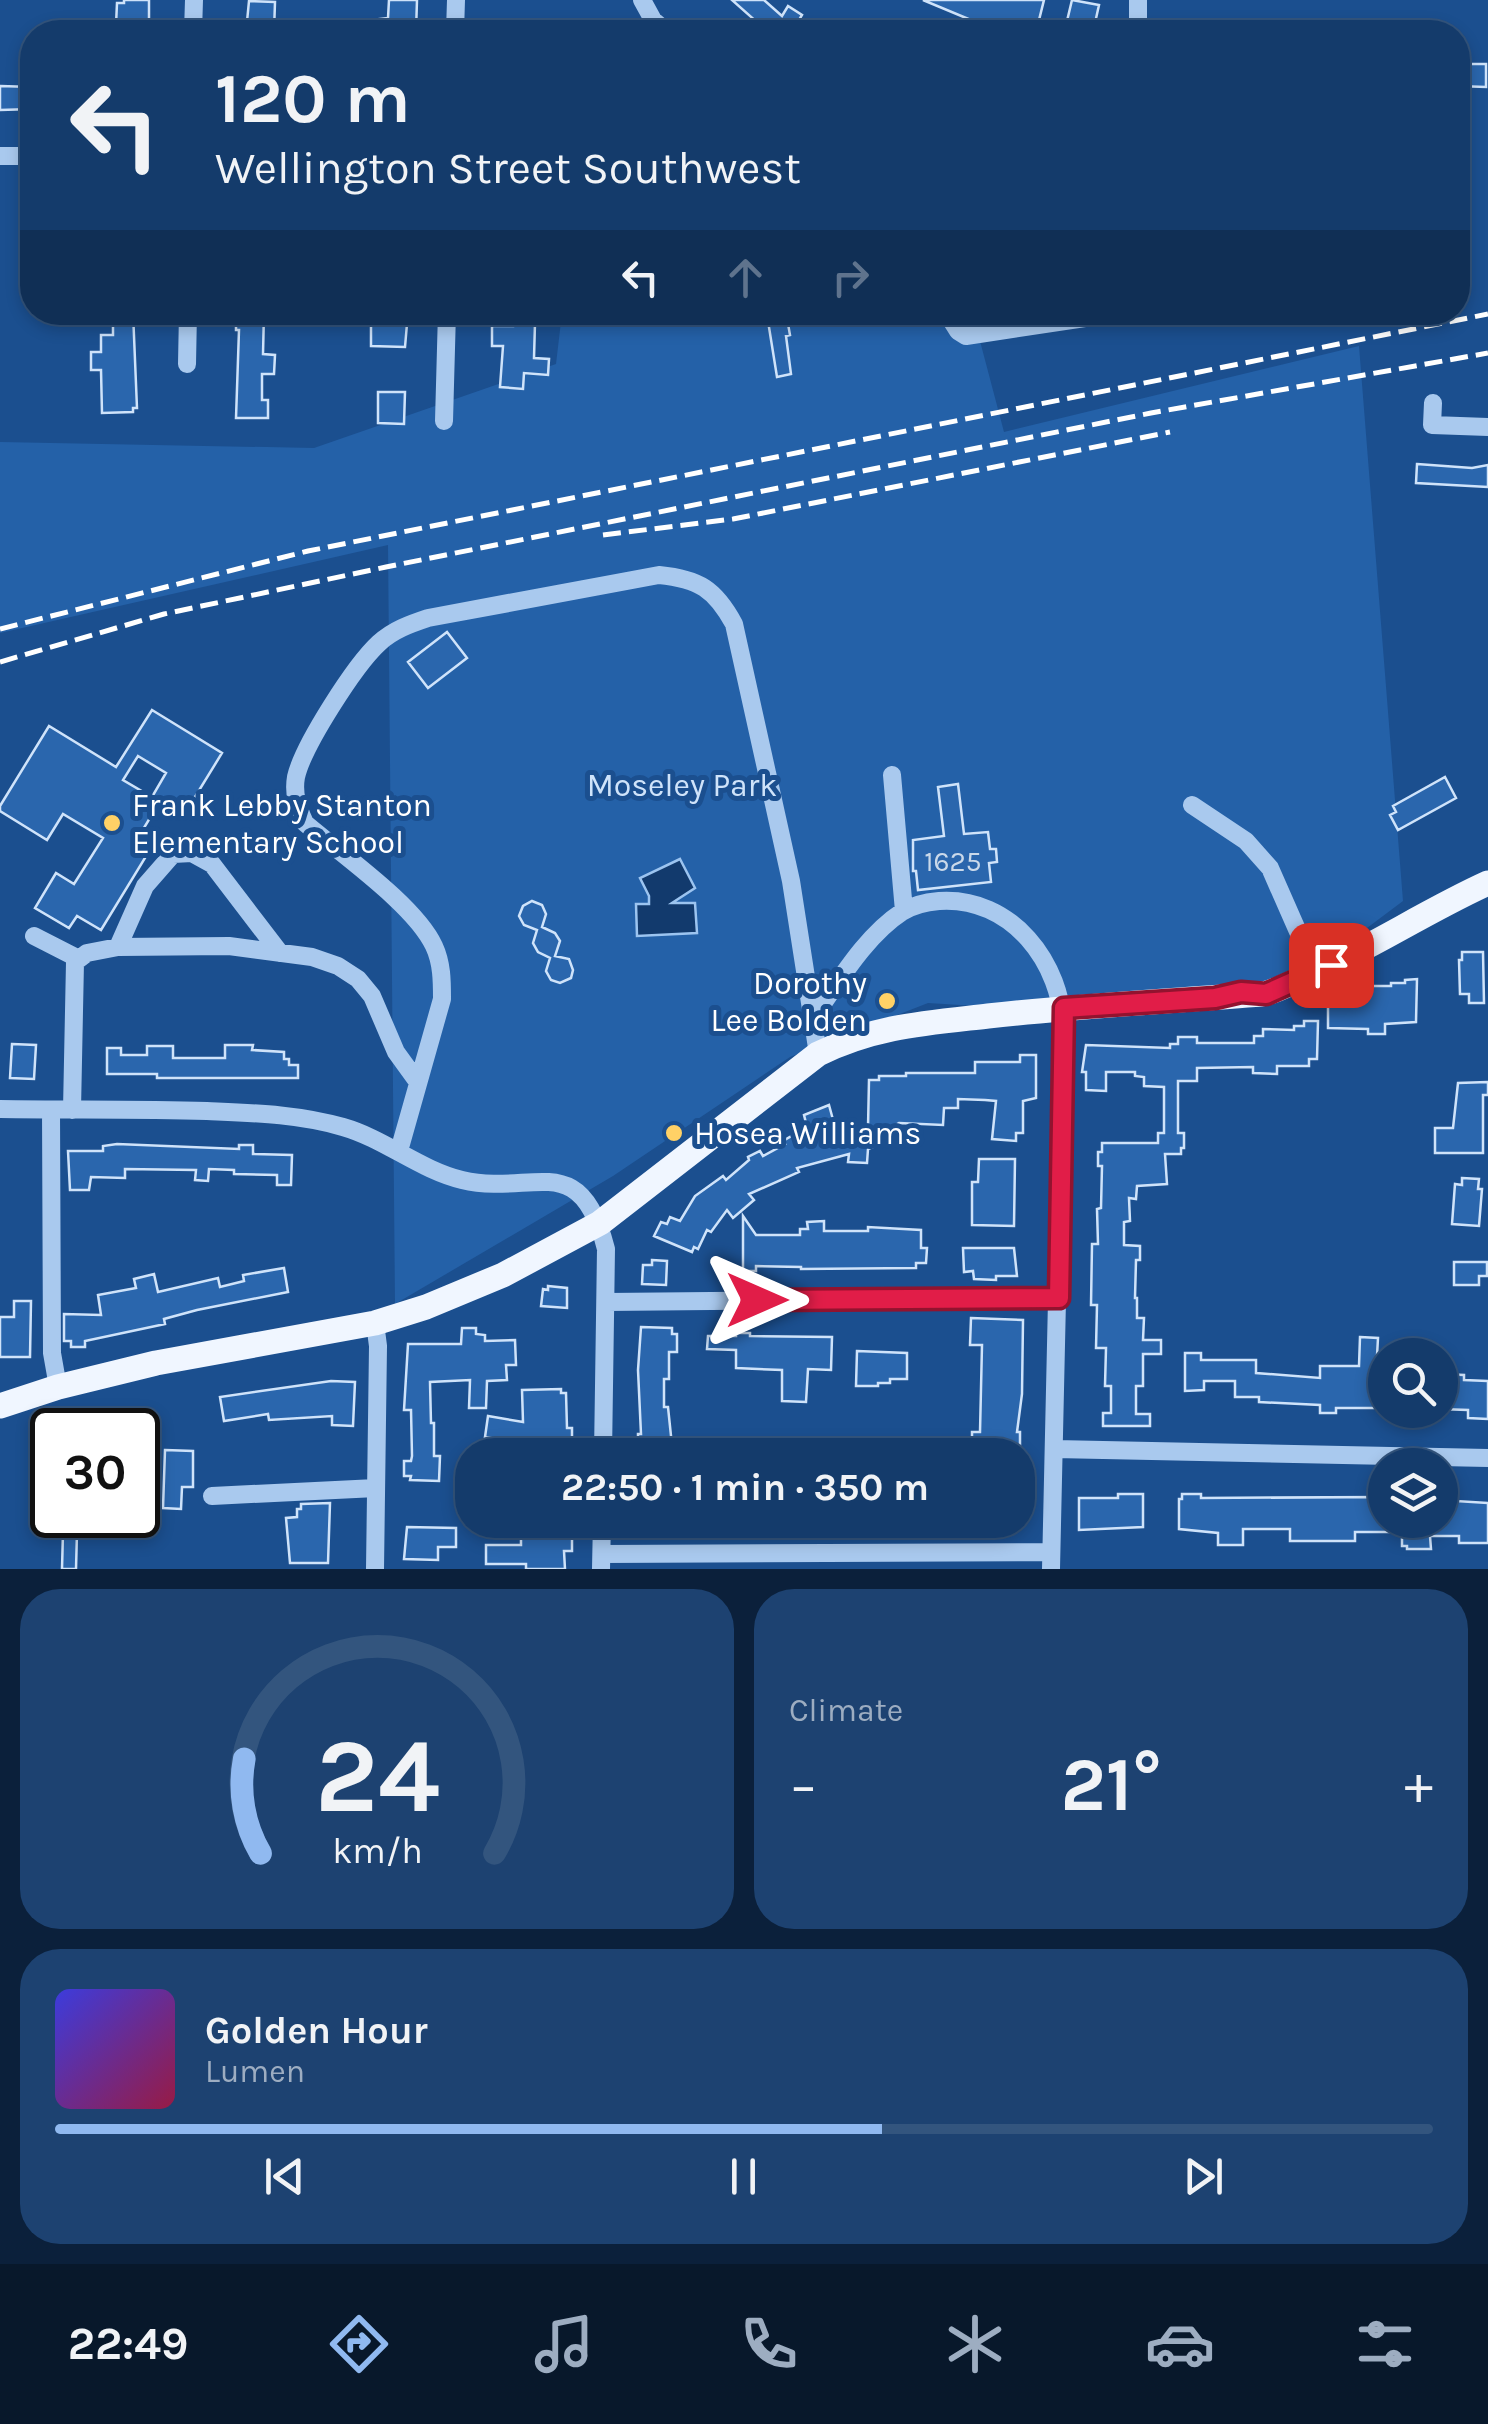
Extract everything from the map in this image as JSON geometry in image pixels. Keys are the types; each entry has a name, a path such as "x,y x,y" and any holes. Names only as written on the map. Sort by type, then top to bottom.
{"main road":[{"path":"1241,992 1258,978 1310,959 1488,868"},
{"path":"0,1406 156,1363 375,1323 503,1275 600,1223 818,1054 851,1038 884,1028 1064,1008 1215,998 1241,992 1266,994 1488,882"}],"street":[{"path":"187,364 188,325"},
{"path":"444,421 447,325"},
{"path":"954,325 966,336 1039,325"},
{"path":"1433,402 1432,425 1488,426"},
{"path":"400,1152 442,999 436,951 415,918 306,823 295,795 300,766 364,659 400,627 428,618 659,575 684,578 705,587 722,603 734,624 774,795 818,1054"},
{"path":"892,775 904,911"},
{"path":"1192,805 1246,841 1270,868 1310,959"},
{"path":"118,947 146,886 173,854 192,853 212,864 280,953"},
{"path":"601,1562 1051,1560 1064,1008 1054,978 1019,930 999,912 981,904 953,900 927,902 904,911 881,930 812,1018"},
{"path":"34,936 79,959"},
{"path":"72,1110 75,962 87,952 118,947 229,946 312,957 338,966 358,979 372,996 396,1052 417,1081"},
{"path":"0,1109 290,1115 346,1128 436,1172 464,1181 562,1183 586,1198 600,1223 606,1248 603,1438"},
{"path":"51,1110 52,1353 58,1387"},
{"path":"606,1302 1059,1298"},
{"path":"374,1569 378,1346 375,1323"},
{"path":"1055,1450 1488,1458"},
{"path":"212,1496 376,1488"}],"green space":[{"name":"Moseley Park","path":"561,325 970,325 980,341 1004,432 1359,346 1403,901 1275,997 1180,987 1008,1008 928,1003 790,1057 613,1176 395,1304 388,545 0,633 0,442 314,448 556,364"}],"shaded area":[{"path":"680,859 695,888 672,903 695,903 697,933 637,936 636,904 649,904 640,878"}],"building":[{"path":"149,0 149,20 116,20 117,3"},
{"path":"389,0 417,0 416,20 379,20 388,18"},
{"path":"732,0 764,0 782,16 788,6 802,15 799,20 754,20"},
{"path":"923,0 1044,0 1039,20 971,20"},
{"path":"1072,0 1099,5 1096,20 1067,20"},
{"path":"249,1 275,2 274,20 247,20"},
{"path":"1470,64 1486,64 1486,87 1470,86"},
{"path":"0,86 20,87 20,109 0,110"},
{"path":"113,325 134,325 137,408 133,412 102,413 101,370 91,370 91,352 101,352 101,335 113,335"},
{"path":"236,325 264,325 263,354 275,355 274,374 262,374 262,400 268,400 268,418 236,418"},
{"path":"371,325 407,325 405,347 371,346"},
{"path":"535,325 534,358 549,359 548,375 524,373 523,389 500,387 503,346 492,346 492,326"},
{"path":"769,325 788,325 791,374 777,377"},
{"path":"378,392 405,392 404,424 378,423"},
{"path":"1417,464 1472,468 1488,465 1488,487 1416,483"},
{"path":"447,632 467,658 428,688 408,662"},
{"name":"Frank Lebby Stanton Elementary School","path":"152,710 222,753 187,810 174,803 167,814 156,808 142,831 156,840 101,930 77,916 69,928 35,908 56,873 74,884 103,838 63,814 47,840 0,811 0,806 49,726 116,767","holes":["138,756 166,773 152,797 123,780"]},
{"path":"1445,777 1456,798 1398,830 1390,815 1396,812 1393,806"},
{"path":"958,784 964,834 988,832 990,849 996,849 997,862 989,863 991,882 918,890 913,871 913,840 944,836 938,787"},
{"path":"532,901 542,905 546,914 542,927 555,933 560,941 555,956 569,959 573,970 571,978 560,983 551,980 546,971 550,958 538,952 533,943 537,930 524,925 519,916 523,906"},
{"path":"1462,952 1483,952 1484,1003 1469,1003 1469,994 1460,994"},
{"path":"1417,979 1416,1022 1385,1024 1385,1034 1368,1034 1368,1029 1328,1028 1328,1001 1361,998 1362,986 1391,986"},
{"path":"1304,1021 1318,1021 1317,1059 1309,1059 1309,1066 1277,1066 1277,1074 1253,1073 1253,1067 1197,1068 1197,1081 1178,1081 1178,1133 1184,1133 1184,1148 1181,1154 1165,1154 1167,1184 1137,1186 1136,1199 1129,1198 1130,1221 1124,1222 1124,1245 1140,1246 1135,1298 1137,1318 1144,1318 1143,1340 1161,1340 1161,1354 1143,1354 1143,1386 1136,1386 1136,1414 1150,1414 1150,1426 1103,1426 1103,1413 1111,1413 1111,1386 1105,1386 1106,1348 1096,1348 1097,1305 1091,1305 1092,1244 1098,1244 1097,1209 1101,1208 1102,1166 1098,1166 1098,1152 1102,1152 1102,1143 1158,1143 1158,1133 1164,1133 1164,1087 1144,1086 1144,1077 1135,1076 1135,1072 1106,1072 1106,1091 1086,1090 1086,1072 1082,1072 1086,1045 1170,1048 1170,1044 1178,1044 1178,1037 1197,1037 1197,1043 1254,1043 1254,1036 1263,1036 1263,1029 1294,1030 1294,1026 1304,1026"},
{"path":"12,1044 36,1045 34,1079 10,1078"},
{"path":"225,1045 253,1045 252,1050 284,1052 289,1065 298,1065 298,1078 107,1074 107,1048 121,1048 121,1055 147,1055 147,1046 173,1046 173,1058 225,1058"},
{"path":"1020,1055 1036,1055 1036,1098 1023,1101 1023,1133 1016,1133 1016,1141 992,1139 996,1101 985,1100 958,1099 958,1108 944,1108 943,1125 899,1123 890,1128 868,1128 869,1080 906,1073 975,1073 975,1062 1020,1062"},
{"path":"1488,1082 1488,1095 1483,1095 1483,1153 1435,1153 1435,1128 1453,1128 1458,1083"},
{"path":"829,1105 838,1138 880,1144 868,1149 867,1163 848,1162 849,1154 797,1168 799,1172 749,1194 754,1200 733,1218 727,1210 692,1252 654,1236 661,1222 667,1224 670,1217 680,1221 695,1196 723,1176 726,1180 748,1157 760,1151 763,1156 785,1144 783,1141 807,1127 804,1115"},
{"path":"239,1145 253,1145 253,1154 292,1155 291,1185 277,1185 277,1175 234,1174 234,1170 209,1169 208,1181 195,1180 196,1170 125,1169 125,1178 91,1177 89,1190 70,1190 68,1151 103,1151 103,1146 239,1149"},
{"path":"979,1159 1015,1159 1014,1226 972,1225 972,1182 978,1182"},
{"path":"1462,1178 1479,1179 1479,1226 1452,1224 1455,1184 1462,1185"},
{"path":"743,1216 756,1235 800,1235 800,1229 808,1229 807,1222 824,1221 824,1231 868,1231 868,1227 921,1230 921,1248 927,1248 926,1263 916,1263 916,1268 756,1266 756,1271 743,1271"},
{"path":"963,1248 1014,1248 1017,1276 974,1279 973,1271 964,1272"},
{"path":"652,1260 667,1261 666,1285 642,1284 643,1265 652,1265"},
{"path":"1454,1262 1487,1262 1487,1276 1479,1276 1479,1285 1454,1285"},
{"path":"284,1268 288,1292 197,1310 164,1319 165,1324 85,1341 85,1347 71,1347 71,1341 64,1341 64,1314 101,1315 98,1295 136,1288 134,1279 154,1274 158,1292 218,1278 220,1287 244,1281 243,1275"},
{"path":"548,1286 567,1288 567,1308 541,1306 543,1289 548,1290"},
{"path":"14,1301 31,1301 30,1357 0,1357 0,1317 14,1317"},
{"path":"971,1318 1023,1320 1017,1432 1020,1438 972,1438 972,1432 980,1432 982,1345 970,1345"},
{"path":"641,1327 672,1328 672,1334 677,1334 677,1352 669,1352 669,1379 664,1379 664,1407 668,1407 671,1438 638,1438"},
{"path":"462,1328 476,1328 476,1334 485,1335 485,1341 515,1340 516,1365 506,1365 507,1380 487,1381 486,1408 469,1408 470,1380 430,1382 434,1456 440,1456 439,1481 410,1480 411,1476 404,1476 404,1461 411,1461 412,1456 411,1410 404,1410 408,1344 461,1344"},
{"path":"736,1333 832,1337 831,1370 808,1369 806,1402 782,1401 782,1370 736,1368 736,1350 707,1349 708,1336"},
{"path":"1360,1337 1378,1338 1368,1338 1368,1408 1336,1408 1336,1413 1320,1413 1320,1405 1235,1397 1235,1381 1204,1381 1204,1390 1185,1391 1185,1353 1201,1353 1201,1360 1256,1360 1256,1373 1320,1378 1320,1366 1359,1366"},
{"path":"857,1351 907,1353 907,1379 856,1386"},
{"path":"1458,1375 1464,1375 1464,1380 1488,1381 1488,1419 1468,1418 1468,1410 1458,1410"},
{"path":"331,1381 355,1382 353,1426 332,1425 332,1416 269,1420 268,1414 224,1421 220,1397"},
{"path":"561,1389 561,1393 566,1393 567,1428 572,1428 572,1438 485,1437 488,1416 523,1422 522,1390"},
{"path":"165,1450 193,1451 193,1487 182,1487 181,1509 163,1508"},
{"path":"1118,1494 1143,1494 1143,1527 1079,1530 1079,1498 1118,1498"},
{"path":"1182,1494 1201,1494 1201,1498 1368,1497 1368,1532 1355,1532 1355,1541 1290,1541 1290,1529 1243,1529 1243,1545 1218,1545 1218,1533 1179,1529"},
{"path":"1458,1501 1488,1503 1488,1543 1459,1543"},
{"path":"330,1503 328,1563 290,1563 286,1518 297,1517 301,1504"},
{"path":"407,1527 455,1528 456,1547 438,1547 438,1560 404,1559"},
{"path":"63,1538 77,1538 76,1569 62,1569"},
{"path":"521,1538 572,1538 572,1551 564,1551 565,1569 486,1564 486,1545 521,1545"},
{"path":"1402,1538 1430,1538 1431,1549 1402,1546"}],"railway":[{"path":"1470,318 1488,314"},
{"path":"0,629 308,551 1433,325"},
{"path":"0,662 164,614 386,567 1151,413 1488,353"},
{"path":"603,535 733,519 1170,432"}],"place":[{"name":"Frank Lebby Stanton Elementary School","path":"112,823"},
{"name":"Dorothy Lee Bolden","path":"887,1001"},
{"name":"Hosea Williams","path":"674,1133"}],"route":[{"path":"757,1300 1059,1298 1064,1008 1215,998 1241,992 1266,994 1331,965"}]}
